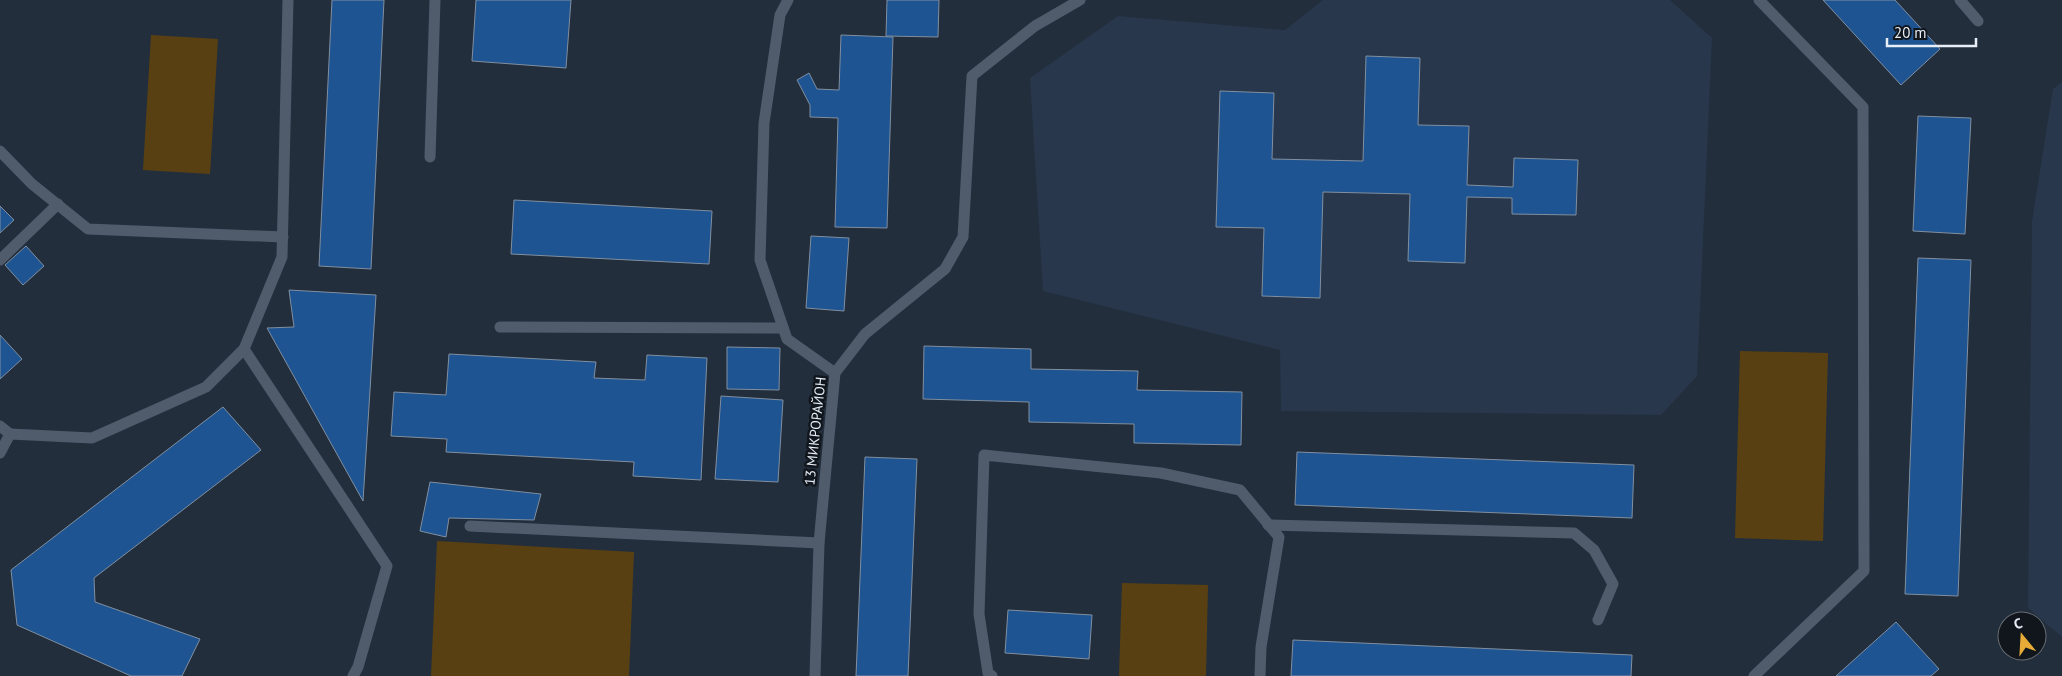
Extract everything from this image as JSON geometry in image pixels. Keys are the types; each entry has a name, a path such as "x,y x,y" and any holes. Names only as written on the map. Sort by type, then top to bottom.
{"lane":[{"path":"0,426 10,434 92,438 206,387 244,349 282,257 288,0"},
{"path":"430,157 435,0"},
{"path":"788,0 780,15 764,124 760,260 787,340 835,373"},
{"name":"13 МИКРОРАЙОН","path":"815,676 819,542 835,373 865,334 945,270 964,237 972,76 1035,26 1080,0"},
{"path":"1754,676 1864,570 1863,107 1759,0"},
{"path":"1960,0 1978,22"},
{"path":"0,151 32,184 88,229 283,238"},
{"path":"0,260 58,204"},
{"path":"500,327 783,328"},
{"path":"244,349 387,566 358,667 352,676"},
{"path":"0,453 10,434"},
{"path":"992,676 988,673 979,614 984,456 1161,473 1240,490 1279,538 1260,647 1260,676"},
{"path":"1268,525 1574,533 1594,550 1613,584 1598,620"},
{"path":"470,526 819,542"}],"shaded area":[{"path":"1323,0 1670,0 1712,38 1697,376 1661,415 1281,411 1280,350 1043,291 1030,78 1118,16 1285,30"},
{"path":"151,35 218,39 210,174 143,170"},
{"path":"2062,82 2062,637 2047,624 2047,611 2032,611 2028,608 2032,221 2053,89"},
{"path":"1740,351 1828,353 1823,541 1735,538"},
{"path":"437,541 634,552 629,676 431,676"},
{"path":"1122,583 1208,585 1206,676 1119,676"}],"building":[{"path":"332,0 384,0 371,269 319,266"},
{"path":"476,0 571,0 566,68 472,61"},
{"path":"887,0 939,0 938,37 886,36"},
{"path":"1823,0 1895,0 1940,49 1901,85"},
{"path":"841,35 893,37 887,228 835,227 838,118 810,117 810,105 797,80 809,73 817,89 839,90"},
{"path":"1366,56 1420,58 1418,125 1469,126 1467,185 1513,187 1514,158 1578,160 1576,215 1512,214 1512,198 1467,197 1465,263 1408,261 1410,194 1323,192 1320,298 1262,296 1264,228 1216,227 1220,91 1274,93 1272,159 1363,161"},
{"path":"1918,116 1971,118 1965,234 1913,231"},
{"path":"514,200 712,211 709,264 511,254"},
{"path":"0,206 14,220 0,233"},
{"path":"811,236 849,238 844,311 806,308"},
{"path":"26,246 44,266 23,285 5,265"},
{"path":"1918,258 1971,260 1958,596 1905,594"},
{"path":"289,290 376,295 363,501 267,328 294,327"},
{"path":"0,335 22,359 0,379"},
{"path":"924,346 1031,349 1031,369 1138,371 1137,390 1242,392 1241,445 1134,443 1134,424 1029,422 1029,402 923,399"},
{"path":"727,347 780,348 779,390 727,389"},
{"path":"449,354 596,362 594,378 645,380 647,355 707,358 701,480 633,476 634,462 446,452 447,439 391,436 394,392 446,395"},
{"path":"721,396 783,400 778,482 715,479"},
{"path":"223,407 261,450 94,578 95,602 200,639 182,676 131,676 17,625 11,570"},
{"path":"1297,452 1634,465 1632,518 1295,505"},
{"path":"865,457 917,459 908,676 856,676"},
{"path":"430,482 541,494 534,520 449,518 446,537 420,531"},
{"path":"1008,610 1092,615 1089,659 1005,653"},
{"path":"1896,622 1939,669 1931,676 1836,676"},
{"path":"1293,640 1632,655 1631,676 1291,676"}]}
